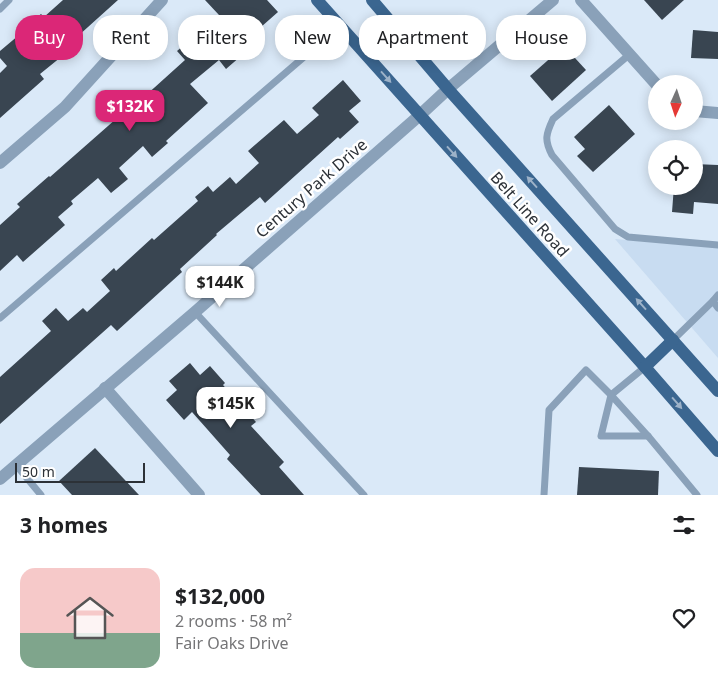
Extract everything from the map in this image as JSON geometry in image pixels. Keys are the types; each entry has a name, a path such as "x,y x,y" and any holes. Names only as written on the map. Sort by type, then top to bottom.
{"main road":[{"name":"Belt Line Road","path":"317,0 330,15"},
{"name":"Belt Line Road","path":"372,0 448,89 718,391"},
{"name":"Belt Line Road","path":"349,36 645,366 718,451"},
{"path":"645,366 673,340"}],"street":[{"path":"0,163 65,107 162,0"},
{"name":"Century Park Drive","path":"0,479 553,0"},
{"path":"581,0 648,75"},
{"path":"703,112 718,113"},
{"path":"105,388 199,495"}],"lane":[{"path":"0,9 9,0"},
{"path":"630,54 553,119 547,131 546,145 552,155 615,229 628,237 718,245"},
{"path":"0,318 300,60"},
{"path":"673,340 716,302"},
{"path":"195,312 364,495"},
{"path":"645,366 610,395 601,436 648,436"},
{"path":"544,495 549,410 586,370 648,436 697,495"},
{"path":"16,465 41,495"}],"shaded area":[{"path":"615,239 718,248 718,358"}],"building":[{"path":"63,0 118,0 101,15 93,15 93,22 83,32 83,15 46,15"},
{"path":"205,0 267,0 278,12 265,23 265,15 219,15"},
{"path":"644,0 684,0 662,20"},
{"path":"693,30 718,32 718,59 691,58"},
{"path":"15,38 15,60 57,60 40,74 44,79 0,118 0,73 7,66 0,58 0,51"},
{"path":"185,60 219,60 190,84 208,103 166,141 168,143 152,157 143,146 119,168 128,179 111,193 98,178 71,201 73,204 58,217 65,225 23,262 17,255 0,271 0,225 20,207 17,204 133,104 134,106"},
{"path":"219,60 236,60 226,69"},
{"path":"548,60 577,60 586,70 552,101 530,76"},
{"path":"343,80 361,101 349,111 359,122 340,139 338,137 265,203 260,197 216,234 180,269 182,272 117,331 111,325 0,424 0,377 51,331 42,321 56,308 68,321 83,308 87,312 110,291 101,280 114,268 116,271 152,238 154,240 198,201 195,197 208,186 213,192 230,177 236,184 259,163 248,151 284,120 297,134 319,115 312,108"},
{"path":"609,105 635,134 593,172 577,156 585,149 574,137"},
{"path":"703,164 718,165 718,204 694,202 693,214 672,212 673,195 703,195"},
{"path":"190,363 200,375 210,366 225,383 223,385 256,422 251,426 284,462 279,467 304,495 261,495 227,459 230,455 192,412 184,420 166,400 177,390 169,381"},
{"path":"95,448 139,495 72,495 59,481"},
{"path":"579,467 659,471 658,495 577,495"}]}
